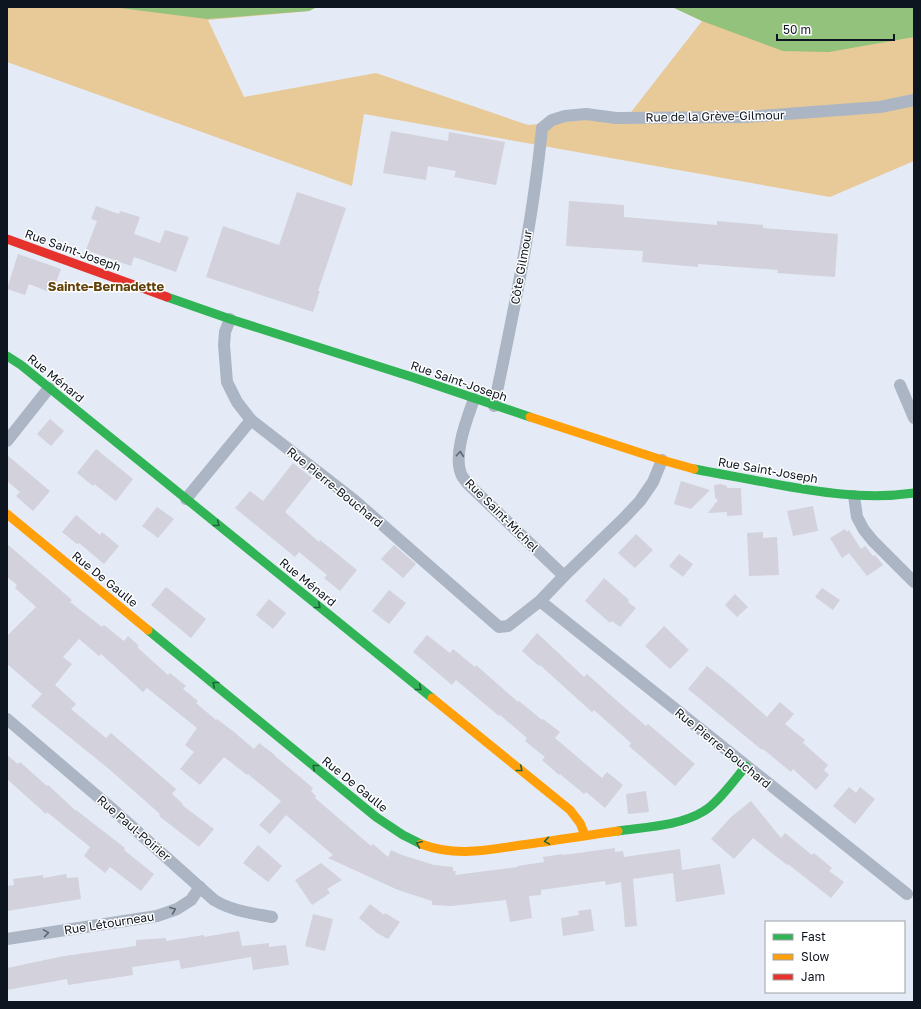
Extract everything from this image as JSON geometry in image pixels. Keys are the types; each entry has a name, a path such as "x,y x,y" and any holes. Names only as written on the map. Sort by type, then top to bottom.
{"street":[{"name":"Rue de la Grève-Gilmour","path":"542,128 552,120 564,116 586,114 616,118 746,117 880,107 914,100"},
{"name":"Côte Gilmour","path":"494,406 524,260 538,172 542,128"},
{"name":"Rue Saint-Joseph","path":"7,239 230,319 412,377 494,406 662,460 695,469 803,489 854,496 894,496 914,493"},
{"name":"Rue Pierre-Bouchard","path":"230,319 225,332 224,345 227,382 237,402 251,420 354,500 500,627 508,626 540,601 907,894"},
{"name":"Rue Ménard","path":"7,356 21,365 570,810 580,823 585,835"},
{"path":"900,385 914,418"},
{"path":"7,441 49,388"},
{"name":"Rue Saint-Michel","path":"474,399 464,427 459,456 462,476 468,484 564,576"},
{"path":"186,499 251,420"},
{"path":"540,601 640,501 653,482 662,460"},
{"path":"854,496 857,517 864,530 914,582"},
{"name":"Rue De Gaulle","path":"7,514 376,817 414,843 429,849 453,852 480,851 654,826 684,820 705,811 725,792 746,766"},
{"name":"Rue Paul-Poirier","path":"7,719 110,807 214,900 226,907 243,912 272,917"},
{"name":"Rue Létourneau","path":"7,939 157,916 177,909 191,900 200,887"}],"shaded area":[{"path":"7,7 317,7 309,11 208,20 244,97 376,73 528,125 628,116 702,21 672,7 914,7 914,161 830,197 364,114 352,186 7,62"},
{"path":"112,7 317,7 309,11 207,19"},
{"path":"672,7 914,7 914,37 829,52 783,51 702,21"}],"building":[{"path":"391,131 448,141 449,132 505,142 496,185 454,177 456,171 428,166 426,180 383,173"},
{"path":"297,192 346,208 318,291 320,291 313,312 206,277 223,226 279,245"},
{"path":"569,201 624,205 624,217 717,225 717,221 763,225 763,228 838,234 835,277 777,273 778,270 698,264 698,267 642,262 643,251 566,246"},
{"path":"96,206 119,214 120,211 140,217 134,234 160,243 165,230 189,237 176,272 134,257 131,266 86,250 97,221 91,219"},
{"path":"18,254 61,269 52,293 29,284 25,295 7,289"},
{"path":"50,419 64,431 51,446 37,434"},
{"path":"96,449 133,479 116,501 94,484 93,486 77,473"},
{"path":"7,455 50,491 33,511 16,496 20,492 7,481"},
{"path":"293,463 312,478 285,512 319,542 320,540 357,570 340,591 324,578 327,575 299,552 295,557 235,508 250,491 263,501"},
{"path":"681,481 710,490 691,509 674,504"},
{"path":"720,484 727,486 727,488 741,488 742,515 727,516 727,512 708,513 718,500 715,498 714,485"},
{"path":"813,506 818,531 793,536 787,511"},
{"path":"157,507 174,519 158,538 142,526"},
{"path":"76,515 100,535 102,532 119,546 104,564 79,543 77,544 62,532"},
{"path":"845,529 847,532 849,530 861,549 865,546 883,565 867,576 849,553 842,558 830,538"},
{"path":"763,532 763,538 777,537 779,575 749,576 747,533"},
{"path":"636,534 653,550 635,568 618,553"},
{"path":"7,544 72,600 70,602 102,627 104,625 124,641 128,636 139,646 137,647 168,675 170,673 186,686 183,689 198,701 196,703 216,720 217,719 254,749 259,743 275,755 313,788 311,791 316,796 315,798 371,846 373,844 388,857 391,850 434,865 453,867 453,871 456,871 455,875 544,862 543,857 563,854 615,848 615,852 623,851 624,857 680,849 682,870 720,864 725,894 676,902 673,873 633,879 637,926 625,927 621,882 606,885 605,881 541,890 541,895 529,896 532,918 510,922 506,900 451,906 432,905 432,901 398,890 328,858 333,855 286,815 270,834 259,825 281,801 248,774 247,775 224,757 200,785 180,769 194,752 185,745 197,728 147,688 143,692 101,654 99,656 79,639 63,657 72,664 55,685 76,704 71,709 106,738 111,733 176,789 172,794 183,804 182,805 214,829 199,847 159,816 160,814 109,769 31,706 42,694 7,664 7,636 36,607 15,588 17,585 7,577"},
{"path":"394,545 416,564 403,578 381,559"},
{"path":"679,554 693,564 683,577 669,566"},
{"path":"604,578 636,608 620,627 612,621 610,623 585,601"},
{"path":"166,587 206,619 191,638 151,605"},
{"path":"822,588 840,600 833,610 815,597"},
{"path":"389,590 406,603 389,624 372,611"},
{"path":"735,594 748,607 737,617 725,605"},
{"path":"269,599 286,613 273,629 256,615"},
{"path":"664,626 689,650 670,669 645,646"},
{"path":"537,633 584,677 587,674 646,726 648,724 695,764 675,786 629,746 631,743 594,710 592,712 540,665 539,666 522,651"},
{"path":"427,635 450,653 453,649 475,667 476,665 518,702 519,701 542,720 543,719 560,732 555,738 602,778 607,772 623,785 605,808 586,792 584,794 560,774 559,775 542,760 545,757 525,741 527,738 500,715 499,716 456,680 452,685 413,652"},
{"path":"707,666 767,717 780,702 794,714 785,724 805,740 803,743 828,765 824,770 829,775 816,790 793,769 791,772 763,749 762,750 688,689"},
{"path":"7,755 18,764 20,762 76,811 125,848 124,850 154,874 141,891 110,867 105,873 84,856 90,847 47,812 46,814 7,779"},
{"path":"849,787 856,793 860,787 875,799 855,824 833,806"},
{"path":"646,791 649,812 628,814 626,794"},
{"path":"751,801 781,838 785,833 812,855 814,853 832,868 829,871 844,882 831,898 753,838 734,859 711,839 731,817"},
{"path":"258,845 282,866 268,882 243,863"},
{"path":"321,863 342,880 327,889 330,893 312,905 295,880"},
{"path":"66,874 67,878 78,877 81,899 7,911 7,886 14,885 13,879 43,875 43,878"},
{"path":"370,904 384,915 385,913 400,922 388,939 377,933 359,918"},
{"path":"591,909 594,931 563,936 561,918 579,915 578,911"},
{"path":"313,914 333,919 325,951 305,946"},
{"path":"239,931 242,946 269,943 269,947 286,945 289,965 253,970 251,957 181,969 179,960 132,967 133,975 68,985 67,979 7,990 7,968 64,956 136,946 136,940 166,938 166,941"}],"traffic: fast":[{"path":"167,297 530,417"},
{"path":"7,356 21,365 432,698"},
{"path":"694,469 841,494 877,496 914,493"},
{"path":"148,630 376,817 403,835 421,844"},
{"path":"618,831 673,823 695,816 715,802 746,766"}],"traffic: slow":[{"path":"530,417 694,469"},
{"path":"7,514 148,630"},
{"path":"432,698 570,810 580,823 585,835"},
{"path":"421,844 448,851 475,851 618,831"}],"traffic: jam":[{"path":"7,239 167,297"}],"district":[{"name":"Sainte-Bernadette","path":"106,286"}]}
